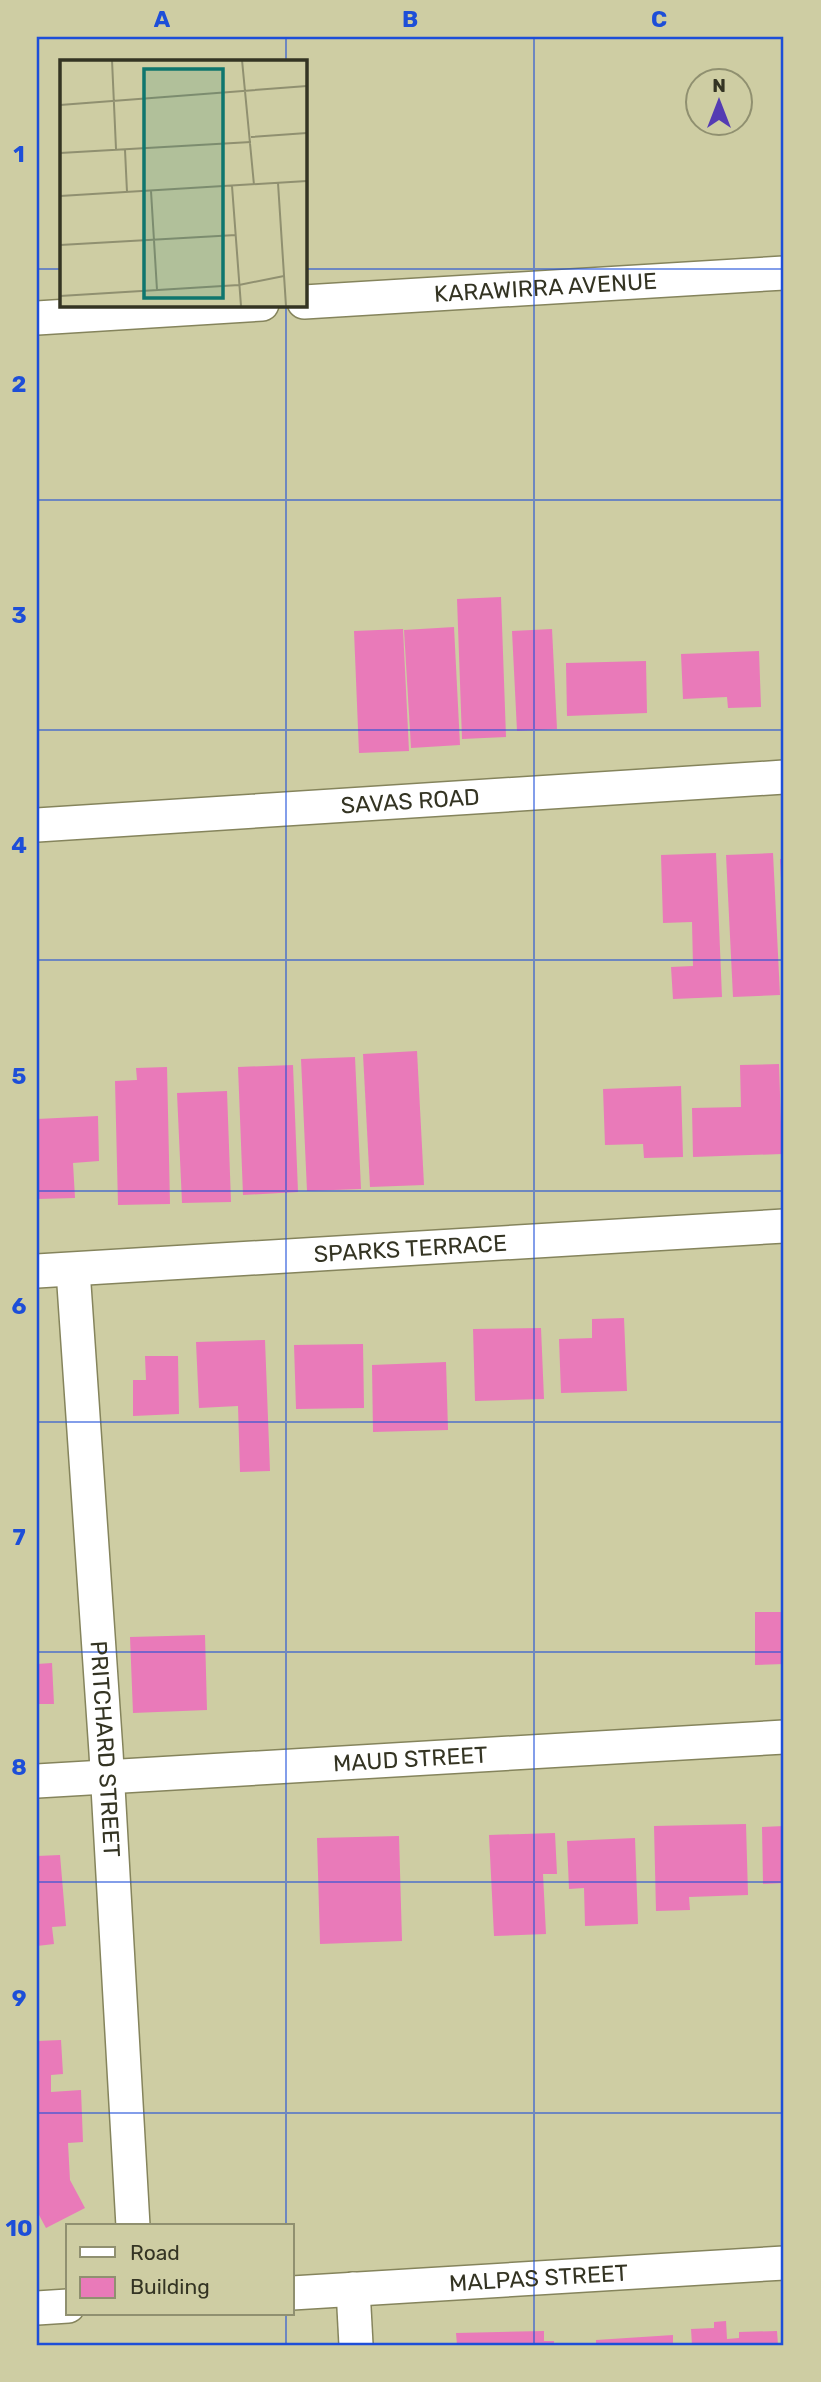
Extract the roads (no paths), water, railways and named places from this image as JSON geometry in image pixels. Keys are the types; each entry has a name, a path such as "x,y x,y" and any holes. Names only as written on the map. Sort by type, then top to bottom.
{"street":[{"name":"KARAWIRRA AVENUE","path":"306,302 784,273"},
{"path":"37,318 230,306"},
{"name":"SAVAS ROAD","path":"37,825 784,777"},
{"name":"SPARKS TERRACE","path":"37,1271 784,1226"},
{"name":"PRITCHARD STREET","path":"73,1270 107,1777 133,2224"},
{"name":"MAUD STREET","path":"37,1781 784,1737"},
{"name":"MALPAS STREET","path":"294,2292 784,2263"},
{"path":"353,2289 356,2345"},
{"path":"37,2308 66,2306"}]}
